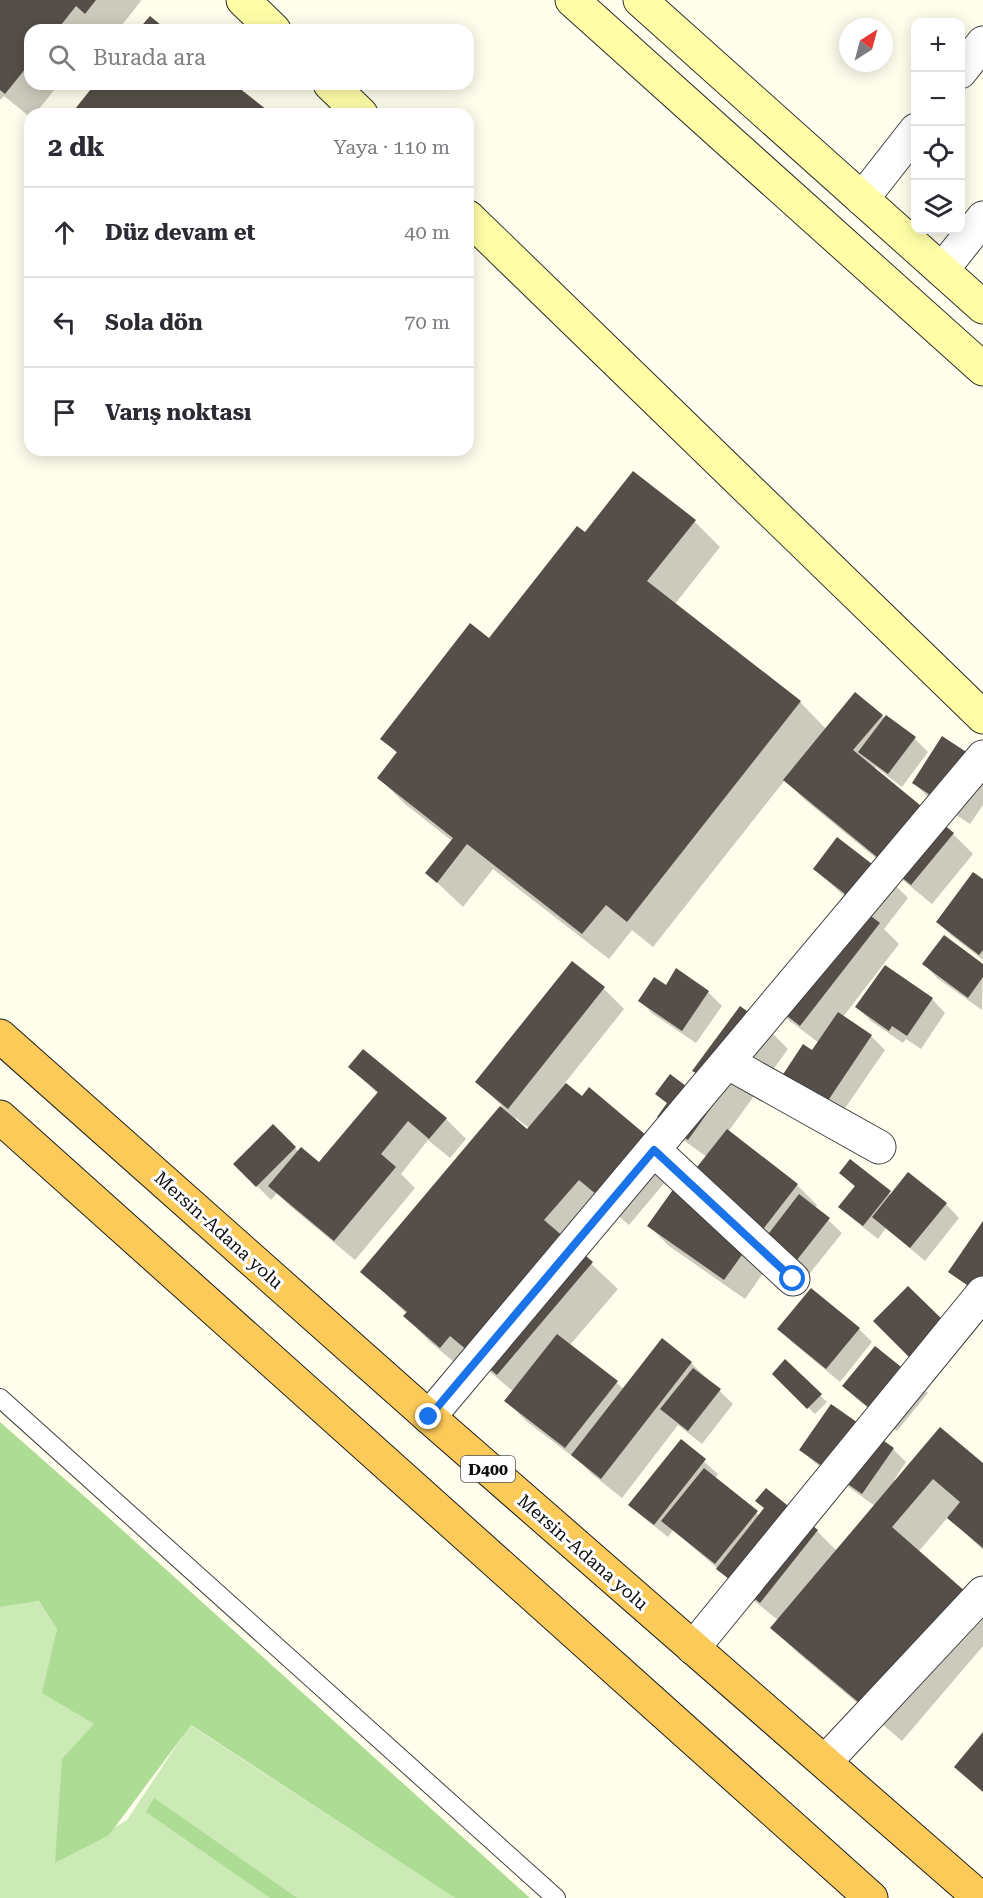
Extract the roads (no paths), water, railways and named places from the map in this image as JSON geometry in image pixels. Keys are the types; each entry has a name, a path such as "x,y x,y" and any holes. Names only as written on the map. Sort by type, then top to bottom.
{"highway":[{"name":"Mersin-Adana yolu","path":"0,1036 429,1417 980,1898"},
{"path":"0,1117 871,1898"}],"main road":[{"path":"243,0 268,24"},
{"path":"572,0 983,369"},
{"path":"640,0 983,307"},
{"path":"336,90 355,108"},
{"path":"474,223 983,717"}],"street":[{"path":"965,66 983,43"},
{"path":"862,199 911,135"},
{"path":"942,270 983,218"},
{"path":"429,1417 983,757"},
{"path":"727,1062 879,1147"},
{"path":"654,1150 793,1279"},
{"path":"693,1648 983,1293"},
{"path":"825,1762 983,1593"}],"lane":[{"path":"0,1398 556,1898"}]}
